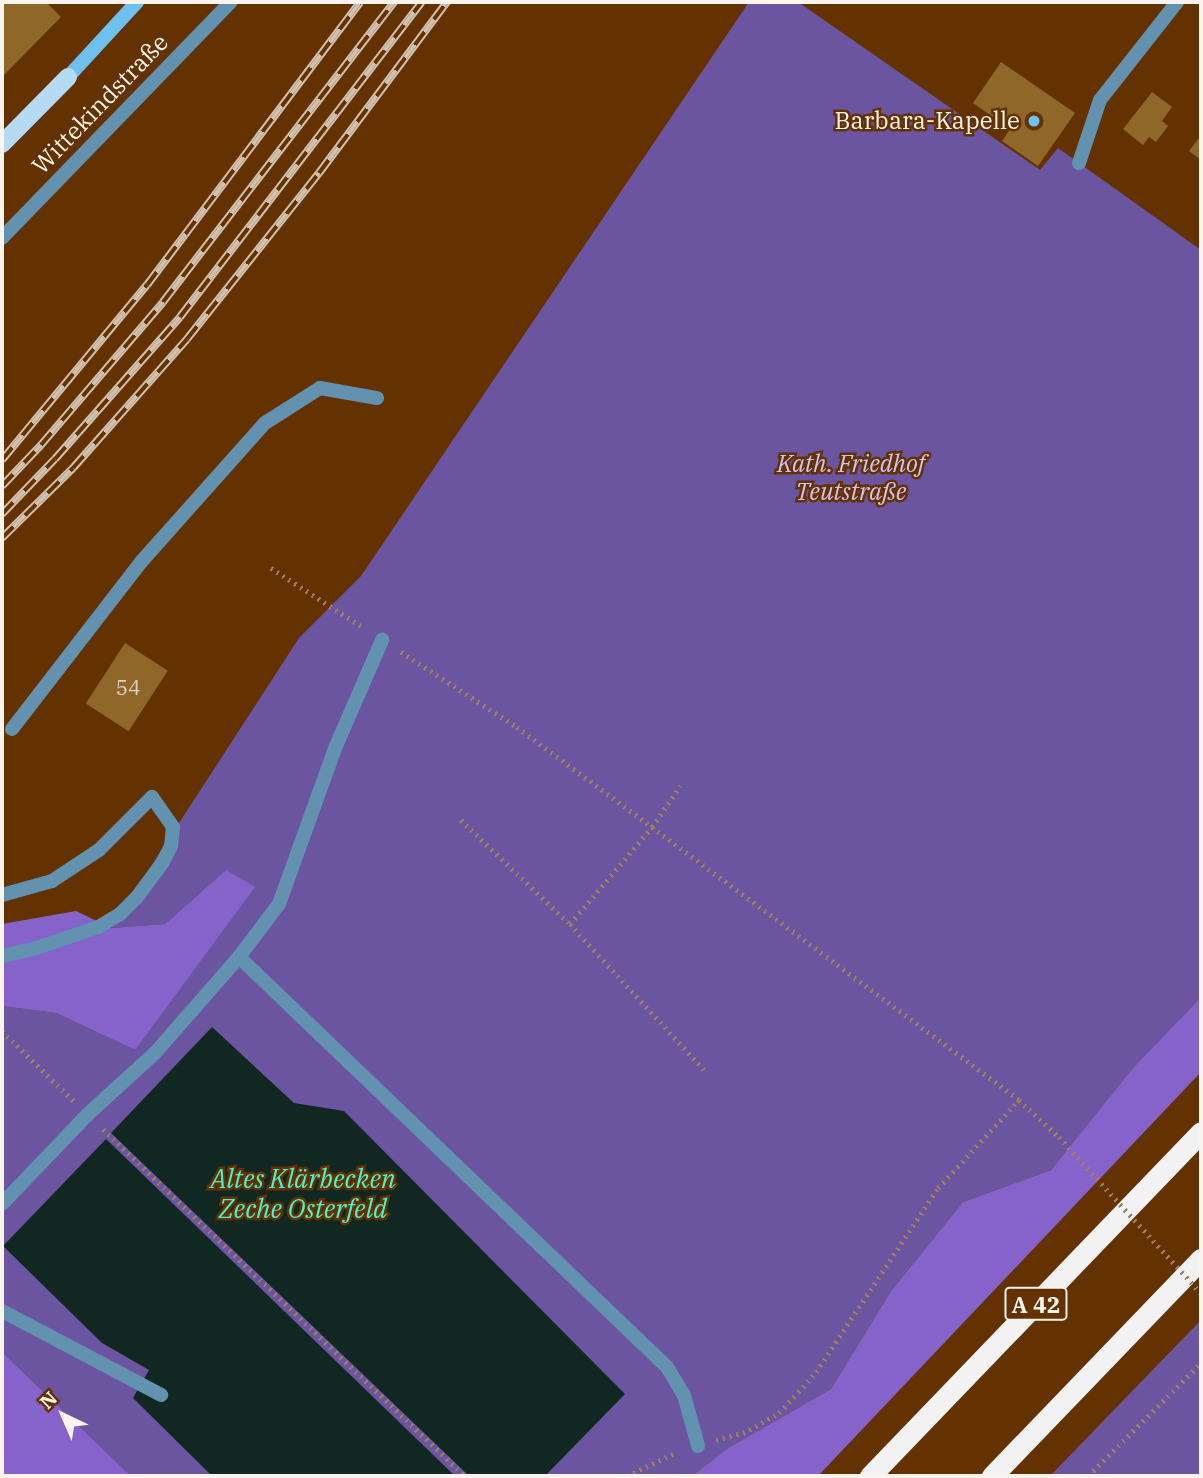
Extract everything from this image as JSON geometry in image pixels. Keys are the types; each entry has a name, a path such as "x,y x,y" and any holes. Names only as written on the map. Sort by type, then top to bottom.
{"highway":[{"name":"A 42","path":"870,1476 1201,1132"},
{"path":"992,1476 1201,1259"}],"main road":[{"path":"2,144 137,2"}],"street":[{"name":"Wittekindstraße","path":"2,238 231,2"},
{"path":"1079,163 1100,100 1177,2"},
{"path":"12,729 141,562 265,424 320,388 377,398"},
{"path":"2,1203 87,1115 155,1053 239,957 279,904 336,746 382,640"},
{"path":"2,895 52,881 99,850 152,797 173,827 173,837 163,862 138,897 120,914 98,927 37,948 2,956"},
{"path":"239,957 667,1367 684,1395 698,1446"},
{"path":"2,1311 161,1395"}],"path":[{"path":"271,568 517,727 1019,1100 1059,1137 1201,1293"},
{"path":"570,924 652,827 680,786"},
{"path":"461,820 570,924 707,1073"},
{"path":"2,1031 67,1094"},
{"path":"626,1476 664,1456 743,1433 779,1413 816,1372 938,1188 1019,1100"},
{"path":"106,1131 465,1476"},
{"path":"1088,1476 1201,1363"}],"green space":[{"name":"Kath. Friedhof Teutstraße","path":"749,2 798,2 1040,170 1058,148 1201,250 1201,997 1132,1069 1051,1170 963,1202 891,1291 831,1389 728,1448 692,1476 131,1476 2,1352 2,1006 56,1013 135,1050 226,870 165,924 111,928 299,638 361,576"},
{"path":"1201,1320 1201,1476 1050,1476"}],"shaded area":[{"path":"226,870 255,887 135,1050 56,1013 2,1006 2,924 76,911 111,928 165,924"},
{"path":"1201,997 1201,1072 818,1476 692,1476 728,1448 831,1389 891,1291 963,1202 1051,1170 1132,1069"},
{"path":"2,1352 131,1476 2,1476"}],"water":[{"name":"Altes Klärbecken Zeche Osterfeld","path":"212,1027 294,1103 344,1111 625,1394 545,1476 469,1476 111,1133"},
{"name":"Altes Klärbecken Zeche Osterfeld","path":"106,1139 455,1476 212,1476 133,1398 149,1370 102,1343 3,1246"}],"building":[{"path":"2,2 46,2 61,17 2,77"},
{"name":"Barbara-Kapelle","path":"1001,62 1075,113 1038,166 1002,141 1010,129 973,103"},
{"path":"1152,92 1172,107 1162,121 1168,126 1156,142 1149,137 1143,145 1123,129"},
{"path":"1198,139 1201,141 1201,160 1189,151"},
{"path":"125,643 168,671 129,731 86,703"}],"railway":[{"path":"2,460 147,285 360,2"},
{"path":"2,486 41,445 163,302 394,2"},
{"path":"2,514 55,459 180,317 422,2"},
{"path":"2,538 73,468 187,339 319,173 447,2"}],"place":[{"name":"Barbara-Kapelle","path":"1034,121"}]}
